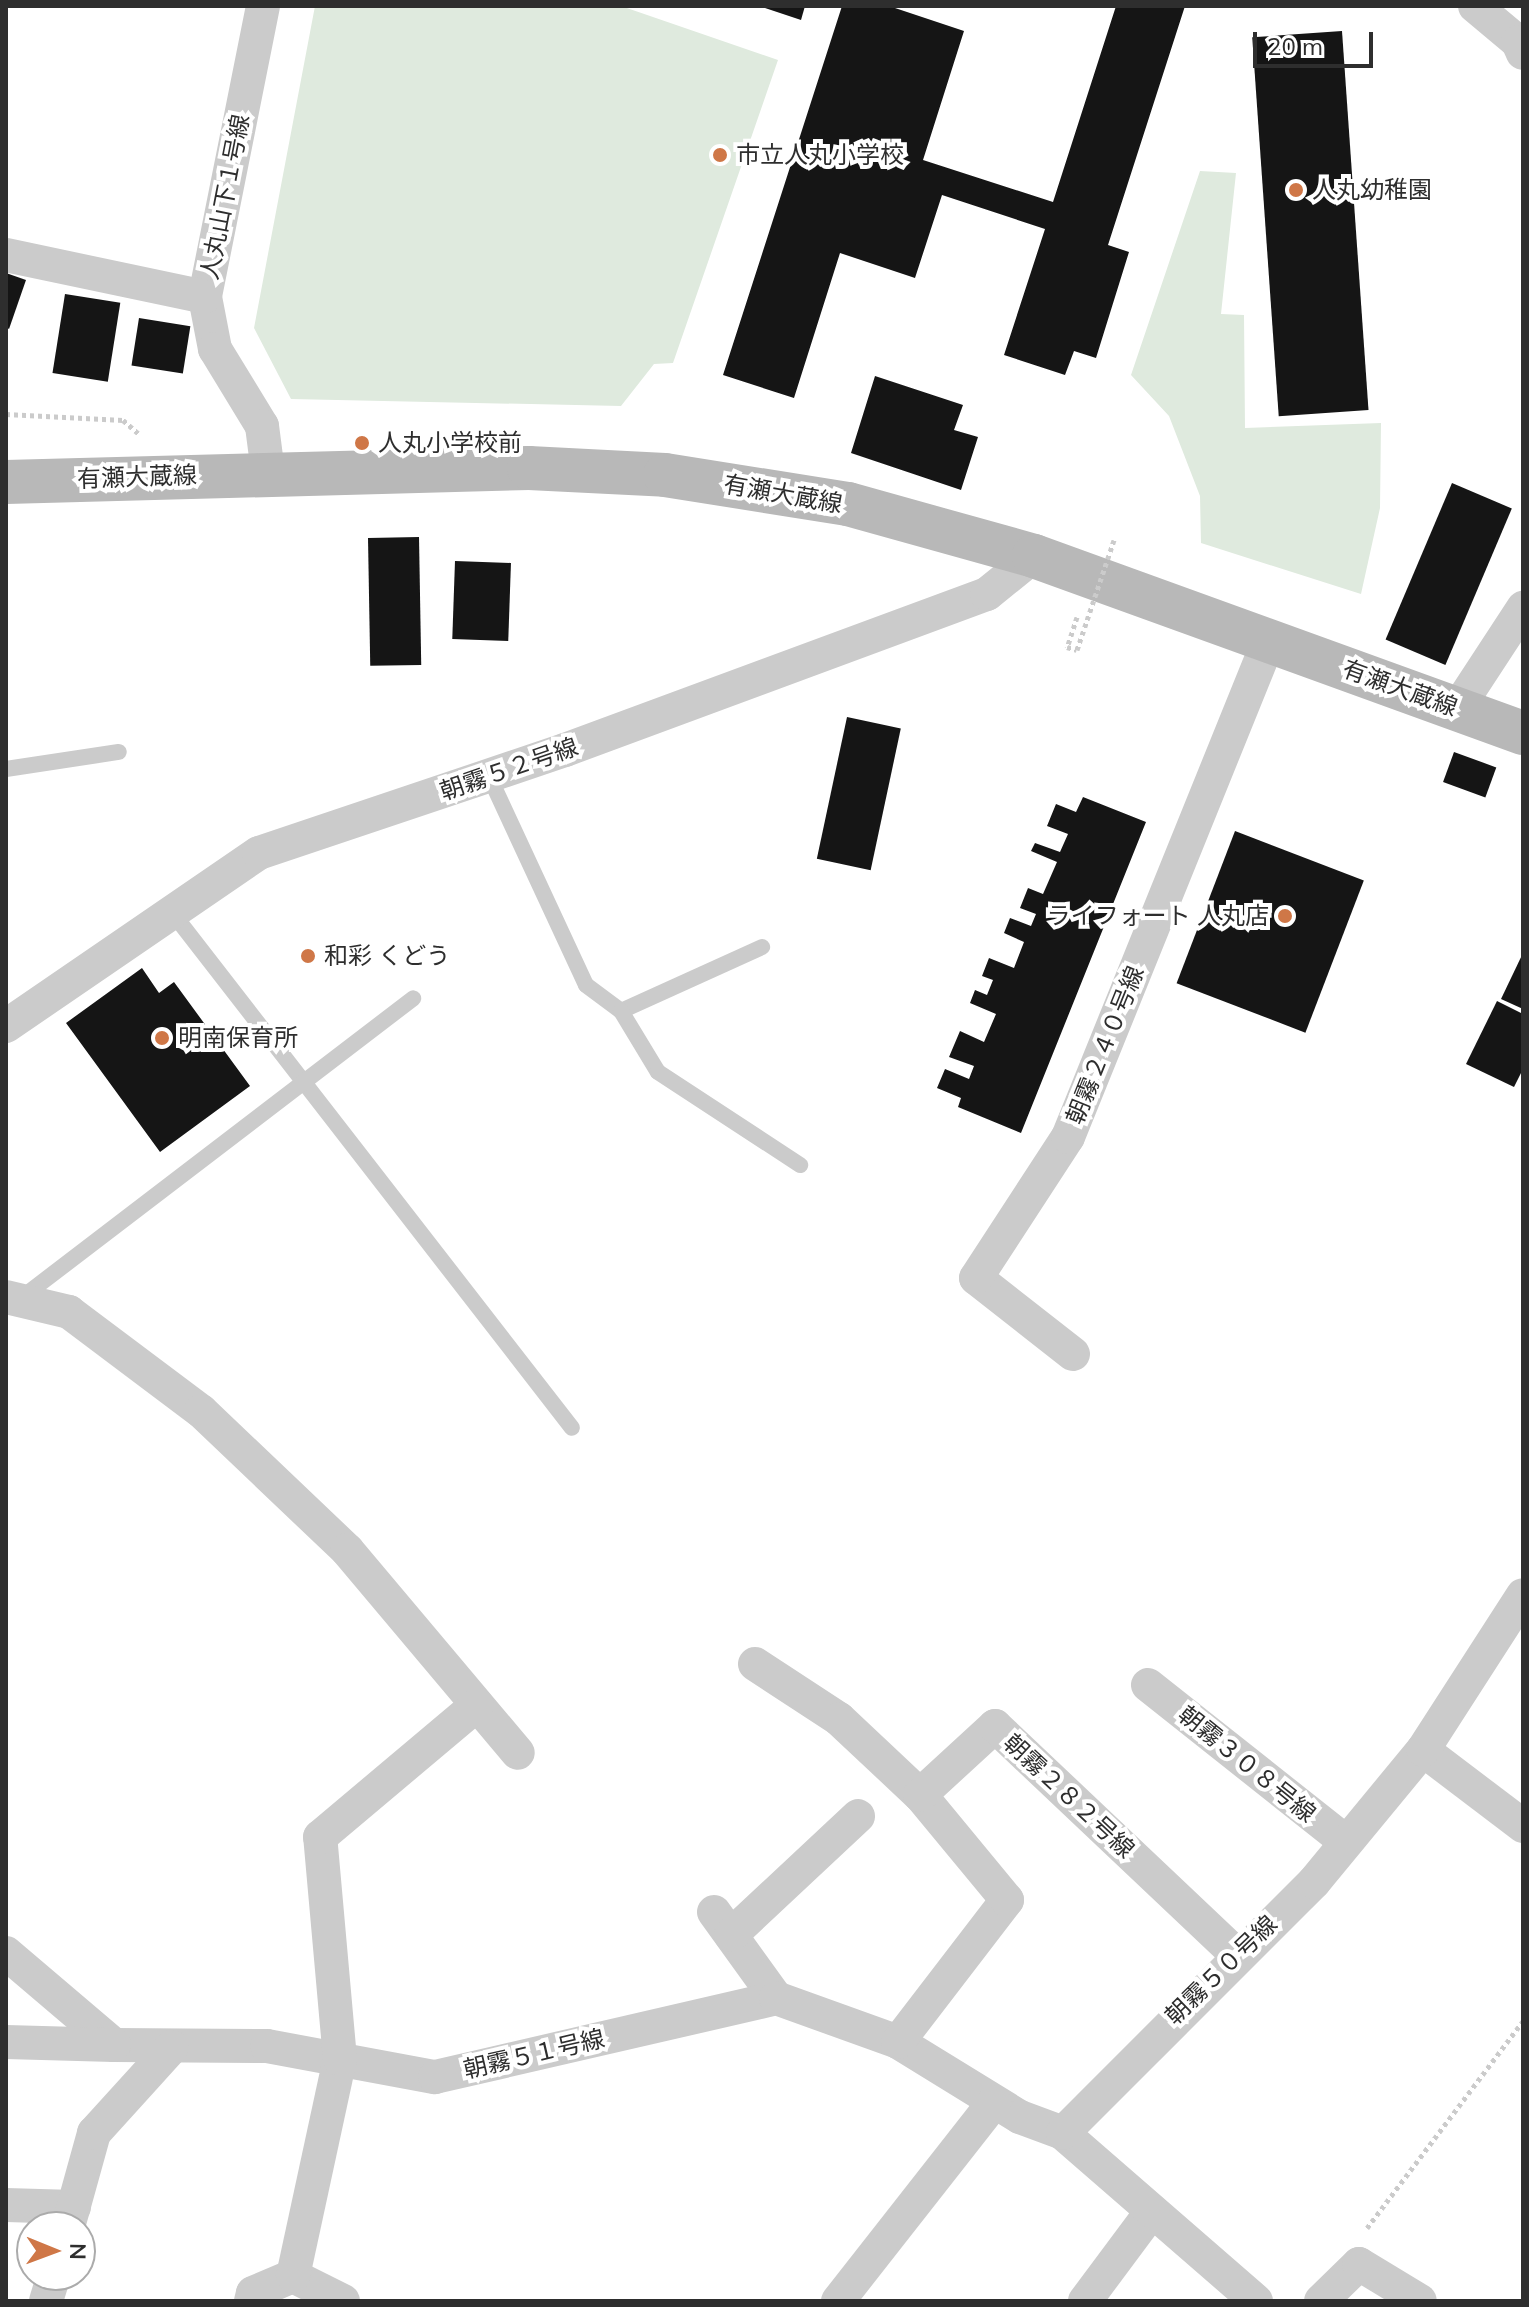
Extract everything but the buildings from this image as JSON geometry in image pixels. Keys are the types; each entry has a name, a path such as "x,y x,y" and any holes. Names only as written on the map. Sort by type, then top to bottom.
{"main road":[{"name":"有瀬大蔵線","path":"6,482 268,472 529,468 665,475 848,504 1034,556 1523,733"}],"street":[{"name":"人丸山下１号線","path":"263,6 205,297 215,349 262,426 268,472"},
{"path":"1475,6 1521,45"},
{"path":"6,255 205,297"},
{"name":"朝霧５２号線","path":"6,1026 259,853 489,776 987,594 1034,556"},
{"path":"1457,709 1523,608"},
{"name":"朝霧２４０号線","path":"1073,1354 976,1278 1068,1137 1269,640"},
{"path":"12,1298 69,1312 201,1411 347,1550 518,1753"},
{"name":"朝霧５０号線","path":"1063,2133 1346,1842 1423,1750 1523,1595"},
{"path":"755,1664 839,1719 920,1795 1007,1900 898,2042"},
{"name":"朝霧３０８号線","path":"1148,1685 1346,1842"},
{"path":"293,2276 340,2059 320,1837 477,1705"},
{"name":"朝霧２８２号線","path":"920,1795 995,1726 1237,1955"},
{"path":"1423,1750 1523,1826"},
{"path":"858,1816 722,1923 776,1998 898,2042 994,2102 1063,2133 1256,2301"},
{"path":"6,1953 114,2045"},
{"name":"朝霧５１号線","path":"6,2042 172,2047 267,2046 435,2077 776,1998"},
{"path":"73,2211 94,2133 172,2047"},
{"path":"838,2301 994,2102"},
{"path":"6,2205 38,2211"},
{"path":"1085,2301 1152,2211"},
{"path":"1321,2301 1359,2264 1420,2301"},
{"path":"251,2301 253,2293 293,2276 343,2301"}],"lane":[{"path":"6,769 119,752"},
{"path":"489,776 586,985 621,1011 658,1072 800,1165"},
{"path":"171,911 572,1428"},
{"path":"621,1011 762,947"},
{"path":"12,1298 413,998"}],"path":[{"path":"6,414 123,420 139,434"},
{"path":"1078,612 1067,647 1077,650 1114,540"},
{"path":"1359,2264 1362,2235 1523,2021"}],"shaded area":[{"path":"315,6 621,6 778,60 673,363 654,364 621,406 291,399 254,328"},
{"path":"1200,171 1236,173 1221,314 1244,315 1245,428 1381,423 1380,508 1361,594 1201,543 1200,496 1169,416 1131,375"}],"place":[{"name":"市立人丸小学校","path":"720,155"},
{"name":"人丸幼稚園","path":"1296,190"},
{"name":"人丸小学校前","path":"362,443"},
{"name":"ライフォート 人丸店","path":"1285,916"},
{"name":"和彩 くどう","path":"308,956"},
{"name":"明南保育所","path":"162,1038"}]}
